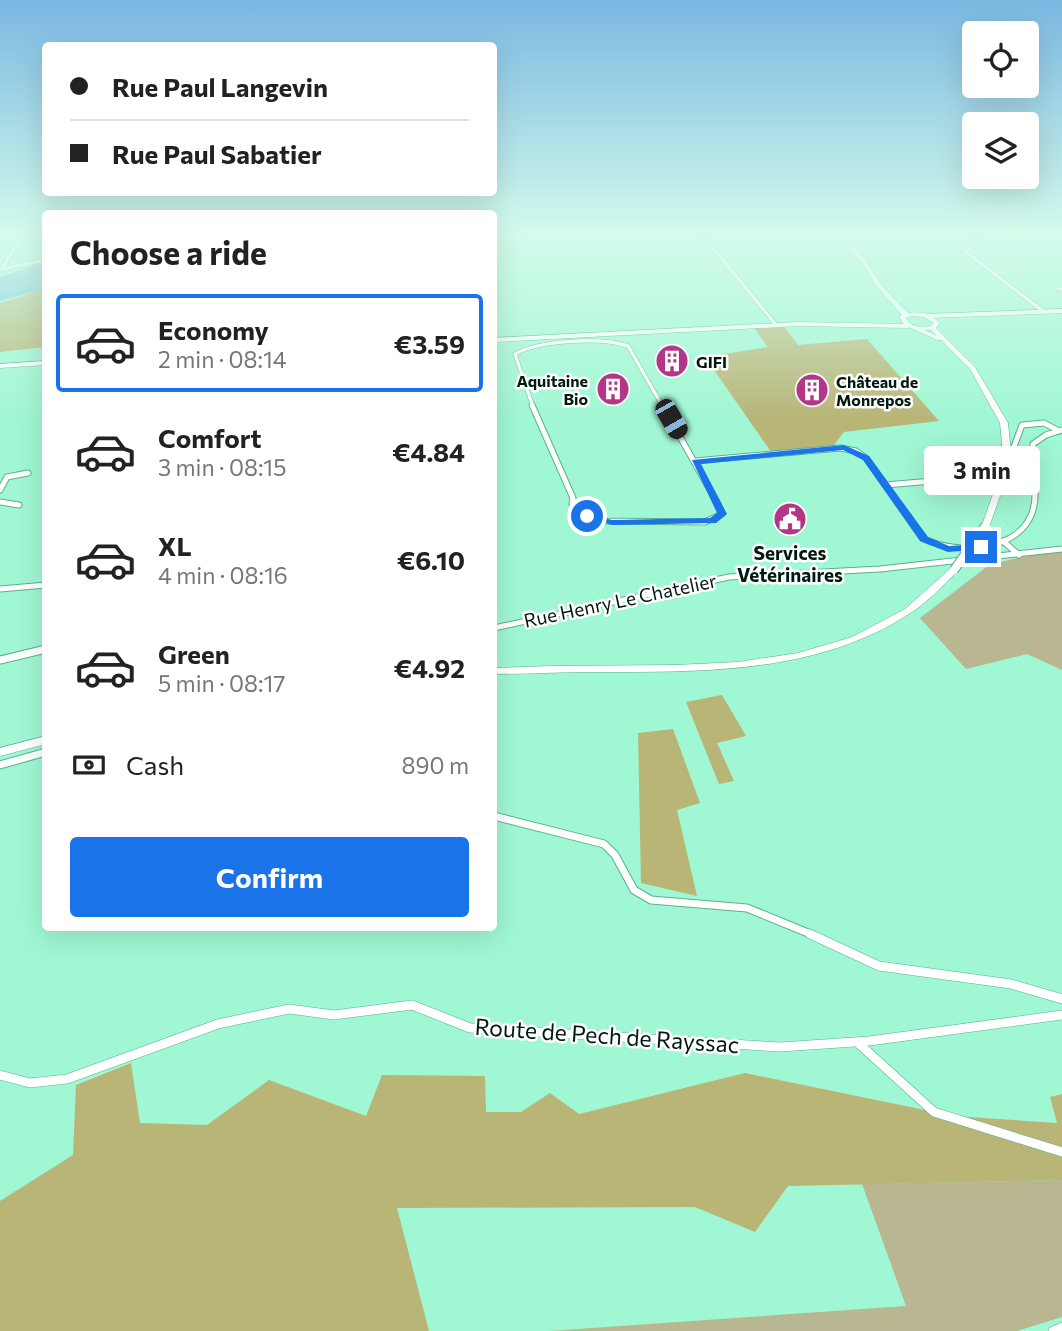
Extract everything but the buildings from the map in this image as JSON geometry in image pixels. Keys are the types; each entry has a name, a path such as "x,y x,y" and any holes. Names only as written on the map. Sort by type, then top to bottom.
{"main road":[{"path":"886,295 908,326"},
{"path":"497,671 727,666 801,655 842,643 882,625 905,611 955,566 986,525 1008,463 1006,432 985,386 933,322 889,295"},
{"path":"920,329 954,316 1062,311"},
{"path":"838,325 919,314"},
{"path":"497,340 567,340 776,326 908,326 920,329 961,355"},
{"path":"0,366 42,363"},
{"path":"0,746 42,735"},
{"path":"0,752 42,741"}],"street":[{"path":"750,295 776,326"},
{"path":"1022,295 1044,312"},
{"path":"567,340 613,340 628,346 695,461 722,514 717,519 705,522 612,523 592,518 572,504 573,498 534,411 515,354 528,347 567,340"},
{"path":"1008,463 1022,425 1044,423 1061,430"},
{"path":"695,461 844,447 863,454 919,535 932,545 963,549 1003,541 1025,526 1032,516 1031,447 1040,438 1061,430"},
{"path":"885,485 992,476 998,469 1006,432"},
{"path":"0,490 7,477 28,473"},
{"path":"0,502 19,505"},
{"path":"1003,541 1019,555"},
{"name":"Rue Henry Le Chatelier","path":"497,627 729,577 955,566 1062,549"},
{"path":"0,589 42,585"},
{"path":"0,660 42,650"},
{"path":"0,765 42,753"},
{"path":"497,817 604,844 615,852 631,887 640,895 656,901 718,904 763,912 809,930 863,961 879,966 1011,984 1062,999"},
{"name":"Route de Pech de Rayssac","path":"0,1074 30,1083 67,1079 218,1024 289,1009 334,1016 412,1005 470,1028 780,1047 857,1042 1062,1015"},
{"path":"857,1042 934,1112 1062,1152"},
{"path":"1053,1331 1062,1327"}],"green space":[{"path":"1062,547 1062,670 1027,654 966,669 920,618 989,565"},
{"path":"1062,1180 1062,1317 1017,1331 549,1331 906,1306 862,1184"}],"shaded area":[{"path":"25,295 42,295 42,347 0,352 0,303"},
{"path":"784,327 798,345 867,339 939,421 844,432 834,445 844,450 774,456 705,357 768,347 754,328"},
{"path":"722,695 746,736 717,743 734,781 719,784 686,702"},
{"path":"673,729 700,803 677,810 697,896 641,883 638,733"},
{"path":"131,1063 140,1123 207,1125 269,1080 366,1116 382,1075 485,1076 486,1112 521,1112 550,1093 579,1114 745,1073 954,1116 1057,1123 1050,1097 1062,1094 1062,1180 788,1186 755,1232 695,1207 397,1208 429,1331 0,1331 0,1201 73,1155 76,1085"}],"water":[{"path":"0,295 22,295 0,301"}],"place":[{"name":"GIFI","path":"672,361"},
{"name":"Aquitaine Bio","path":"613,389"},
{"name":"Château de Monrepos","path":"812,390"},
{"name":"Services Vétérinaires","path":"790,519"}],"route":[{"path":"587,516 612,523 713,521 722,514 695,461 844,447 863,454 919,535 932,545 948,549 981,547"}]}
